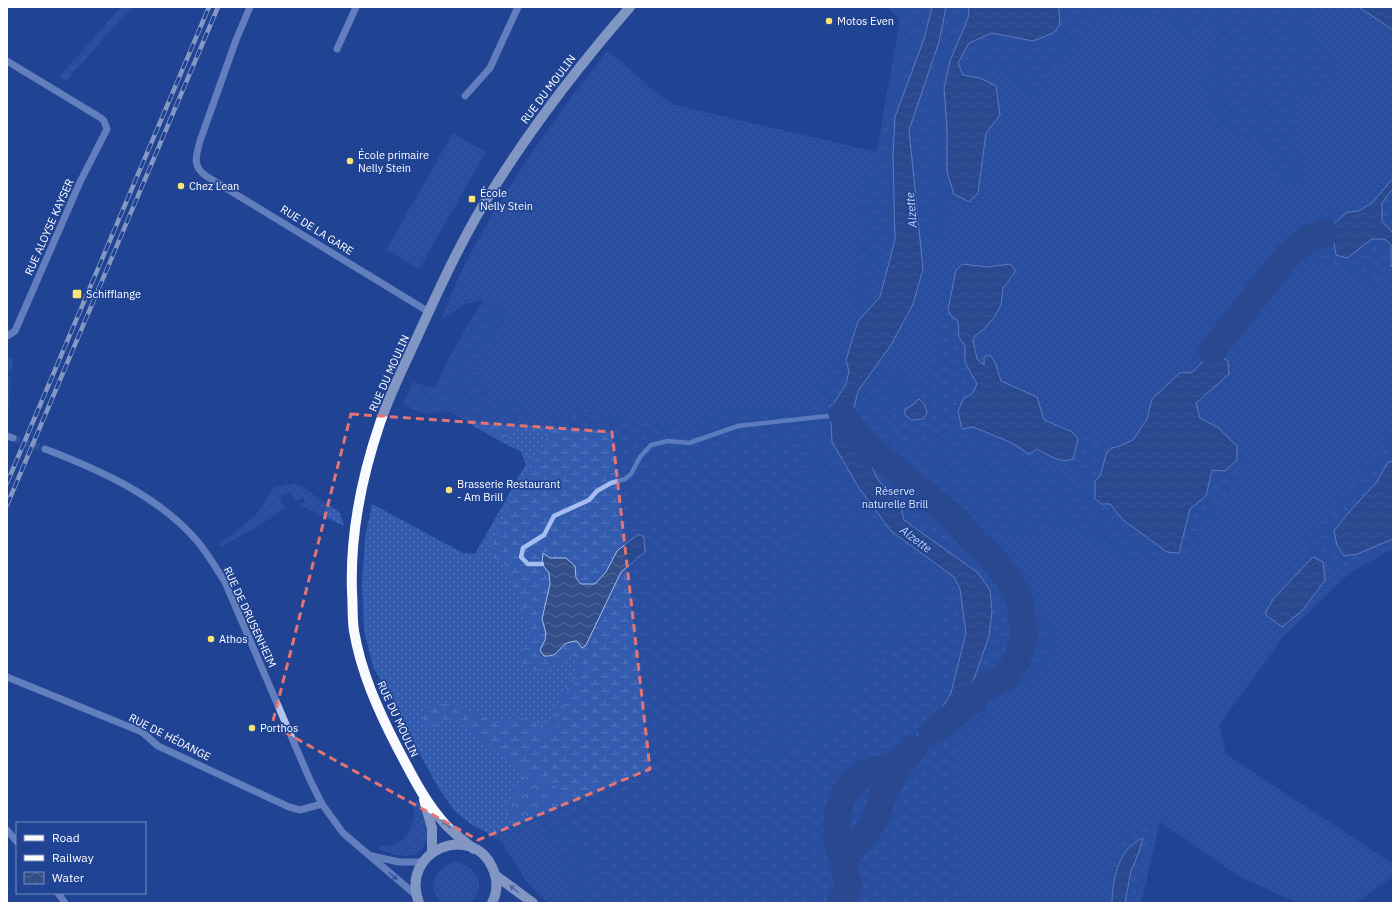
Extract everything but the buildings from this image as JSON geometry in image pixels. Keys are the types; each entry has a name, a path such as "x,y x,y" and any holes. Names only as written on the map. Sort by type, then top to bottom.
{"main road":[{"name":"RUE DU MOULIN","path":"422,794 384,723 368,683 353,629 352,575 354,535 359,502 380,424 429,312 481,209 514,156 554,100 599,42 630,7"},
{"path":"422,794 445,824 474,849 484,855 491,864 497,885 492,903"},
{"path":"422,794 432,828 432,853"},
{"path":"418,899 415,884 418,872 423,862 432,853 442,847 452,845 463,845 474,849"},
{"path":"495,874 533,903"}],"street":[{"name":"RUE DE LA GARE","path":"250,7 236,40 203,134 197,153 196,164 198,169 206,176 429,312"},
{"path":"337,49 356,7"},
{"path":"465,96 490,68 518,7"},
{"name":"RUE ALOYSE KAYSER","path":"7,61 101,118 107,129 106,134 80,182 15,331 7,336"},
{"name":"RUE DE DRUSENHEIM","path":"45,449 97,470 146,498 170,514 198,542 211,559 225,582 310,780 322,804 343,833 370,855 418,899"},
{"name":"RUE DE HÉDANGE","path":"7,677 142,732 158,746 289,808 300,810 322,804"},
{"path":"7,830 16,841"},
{"path":"370,855 399,862 423,862"},
{"path":"59,894 65,903"}],"highlighted area":[{"path":"351,414 612,432 650,769 478,840 272,725"}],"green space":[{"path":"121,7 132,7 66,81 59,77"},
{"name":"Réserve naturelle Brill","path":"887,7 1393,7 1393,462 1388,462 1357,554 1393,539 1393,549 1352,571 1283,637 1219,725 1226,754 1393,864 1393,876 1356,903 1298,903 1240,877 1160,822 1141,903 548,903 524,878 503,845 490,834 472,825 454,810 438,787 389,694 373,667 364,630 362,583 365,538 372,504 463,553 475,554 526,464 520,451 503,443 524,407 514,399 489,409 477,365 505,314 494,296 463,305 441,320 461,272 493,213 529,157 567,103 608,50 653,90 675,105 877,152 900,19"},
{"path":"887,7 932,7 924,39 895,117 893,156 895,240 881,245 871,289 862,304 855,309 852,305 863,239 860,197 873,177 900,19"},
{"path":"946,7 969,7 968,18 950,61 944,88 947,126 947,172 954,194 943,236 920,233 909,130 939,42"},
{"path":"1057,7 1314,7 1306,15 1312,41 1327,48 1335,70 1325,88 1310,94 1295,93 1298,126 1286,143 1305,158 1303,176 1290,184 1274,176 1271,161 1275,149 1260,145 1217,124 1201,84 1221,34 1199,18 1192,34 1180,35 1176,24 1160,17 1126,10 1085,21 1068,64 1049,72 1036,91 1025,91 1010,76 991,67 980,78 963,75 958,63 969,43 992,33 1033,41 1059,9"},
{"path":"453,133 486,152 419,269 386,250"},
{"path":"1393,188 1393,232 1382,221 1382,203"},
{"path":"1332,211 1347,212 1326,233 1347,258 1372,239 1385,239 1391,245 1391,267 1383,277 1371,284 1363,283 1351,271 1327,261 1318,261 1301,254 1294,257 1288,255 1288,244 1300,232 1319,226 1322,217"},
{"path":"494,296 505,314 477,365 489,409 514,399 524,407 503,443 448,411 424,414 403,404 413,382 435,388 449,357 484,298"},
{"path":"948,310 951,316 958,321 959,337 965,346 965,362 977,384 973,393 963,399 959,412 962,429 915,445 902,444 892,426 894,410 918,391 931,371","holes":["918,400 925,405 905,409"]},
{"path":"7,357 13,358 12,372 7,370"},
{"path":"840,359 846,360 849,371 846,384 834,403 832,442 859,488 891,531 954,577 960,589 1013,589 1033,596 1054,633 1049,663 1025,683 1005,678 990,683 988,719 966,729 893,808 883,903 578,903 562,888 566,857 539,826 516,826 504,815 621,572 688,465 702,429 711,416 731,412 829,406 820,396 820,381 827,370"},
{"path":"885,369 898,369 919,383 918,391 894,410 915,445 962,429 973,427 1010,442 1102,504 1110,504 1123,520 1167,552 1131,561 1063,522 1017,535 979,537 951,507 914,501 931,522 932,541 904,520 900,501 878,480 859,439 852,416 858,391"},
{"path":"7,376 11,378 8,414 7,414"},
{"path":"581,408 630,423 668,425 676,427 689,443 688,465 715,456 736,438 797,444 806,458 745,744 752,756 765,760 807,751 843,725 868,678 893,643 929,622 960,589 966,633 951,693 933,723 919,733 898,758 865,773 923,750 927,740 949,719 978,573 932,541 931,522 914,501 913,485 933,494 951,507 979,537 1001,556 1017,579 1024,601 1028,639 1020,664 1004,684 998,688 956,730 962,903 612,903 593,883 593,865 556,785 518,768 458,722 441,719 434,726 427,728 422,722 424,711 437,703 459,706 496,723 515,717 534,720 543,736 553,733 583,664 573,656 549,667 534,670 530,669 519,659 520,655 528,645 530,629 516,587 504,563 494,560 490,549 509,504 558,420","holes":["637,534 645,552 621,572 586,645 577,642 569,642 563,646 557,654 540,650 545,640 546,633 542,619 550,584 549,573 542,564 543,553 550,558 566,558 576,578 581,584 595,584 606,572 617,551"]},
{"path":"1072,432 1112,448 1106,455 1098,477 1095,481 1095,499 1085,480 1056,459 1067,461 1078,439"},
{"path":"1393,434 1393,462 1388,462 1376,483 1349,512 1334,531 1357,554 1393,539 1393,544 1343,571 1302,552"},
{"path":"1237,446 1242,456 1244,466 1240,479 1199,529 1188,550 1179,553 1190,509 1206,496 1212,470 1237,460"},
{"path":"295,484 300,485 340,513 344,526 302,506 301,504 305,502 303,498 296,501 290,492 279,498 285,508 257,527 221,547 219,544 256,515 274,487"},
{"path":"417,801 423,814 427,830 426,842 420,851 409,856 402,856 378,849 380,846 396,844 403,840 408,834 413,820 413,803"},
{"path":"1144,825 1152,828 1141,866 1139,886 1131,903 1107,903 1108,876 1116,853 1127,836"},
{"path":"456,862 470,868 478,878 478,891 470,903 443,903 434,891 433,885 438,873 449,864"}],"water":[{"path":"932,7 946,7 939,42 909,130 923,269 913,304 891,345 858,391 852,416 859,439 878,480 900,501 904,520 978,573 990,590 992,611 989,636 966,697 949,719 927,740 923,750 892,778 864,773 898,758 919,733 933,723 951,693 966,633 960,589 954,577 891,531 859,488 832,442 830,406 834,403 846,384 849,371 846,360 858,321 880,297 895,240 893,156 895,117 924,39"},
{"path":"969,7 1057,7 1059,9 1060,25 1053,33 1033,41 992,33 969,43 958,63 963,75 980,78 996,86 1000,115 986,133 978,193 969,202 954,194 947,172 947,126 944,88 950,61 968,18"},
{"path":"1359,7 1393,7 1393,30 1360,8"},
{"path":"1393,178 1393,188 1382,203 1382,221 1393,233 1393,263 1391,267 1391,245 1385,239 1372,239 1347,258 1336,255 1334,243 1325,233 1347,212 1359,211 1373,202"},
{"path":"963,264 987,267 1010,264 1016,271 1003,288 1001,305 995,316 984,329 975,336 973,340 977,359 984,365 984,357 990,355 995,362 1001,381 1037,397 1044,420 1072,432 1078,439 1073,459 1059,460 1037,449 1029,454 1010,442 973,427 962,429 958,412 963,399 973,393 977,384 965,362 965,346 959,337 958,321 951,316 948,310 956,270"},
{"path":"1212,351 1228,361 1229,374 1196,403 1200,418 1219,428 1237,446 1237,460 1225,471 1212,470 1206,496 1190,509 1179,553 1167,552 1123,520 1110,504 1102,504 1095,499 1095,481 1100,476 1107,452 1112,448 1133,440 1147,419 1152,399 1180,373 1193,372"},
{"path":"919,399 925,405 927,413 923,419 911,420 905,415 905,409 910,407"},
{"path":"1388,462 1393,462 1393,539 1357,554 1344,556 1337,545 1334,531 1349,512 1376,483"},
{"path":"638,534 644,537 645,552 621,572 586,645 582,648 577,641 570,642 562,646 554,654 544,656 540,650 545,640 546,633 542,619 550,584 549,573 542,564 543,553 550,558 566,558 575,566 576,578 581,584 595,584 606,572 617,551"},
{"path":"1313,557 1323,562 1325,580 1303,610 1282,627 1265,614 1273,599"},
{"path":"1143,838 1131,871 1125,903 1112,903 1114,880 1119,864 1127,850"}],"waterway":[{"path":"1212,351 1288,255 1308,239 1325,233"},
{"path":"842,414 859,439 952,516 973,540 991,557 1007,577 1020,600 1024,638 1016,662 1005,678 990,683 973,700 932,732"},
{"path":"542,564 528,564 521,557 523,548 544,535 554,516 589,500 597,491 611,483 625,479 631,474 640,457 651,445 668,441 689,443 738,426 837,415"},
{"name":"Alzette","path":"840,903 848,886 843,859 870,828 878,813 882,797 900,763 914,749"},
{"path":"843,859 837,840 838,811 847,788 864,773 900,763"}],"tunnel":[{"path":"13,438 45,449"}],"railway":[{"path":"7,483 209,7"},
{"path":"7,505 218,7"}],"place":[{"name":"Motos Even","path":"829,21"},
{"name":"École primaire Nelly Stein","path":"350,161"},
{"name":"Chez Lean","path":"181,186"},
{"name":"École Nelly Stein","path":"472,199"},
{"name":"Schifflange","path":"77,294"},
{"name":"Brasserie Restaurant - Am Brill","path":"449,490"},
{"name":"Athos","path":"211,639"},
{"name":"Porthos","path":"252,728"}]}
